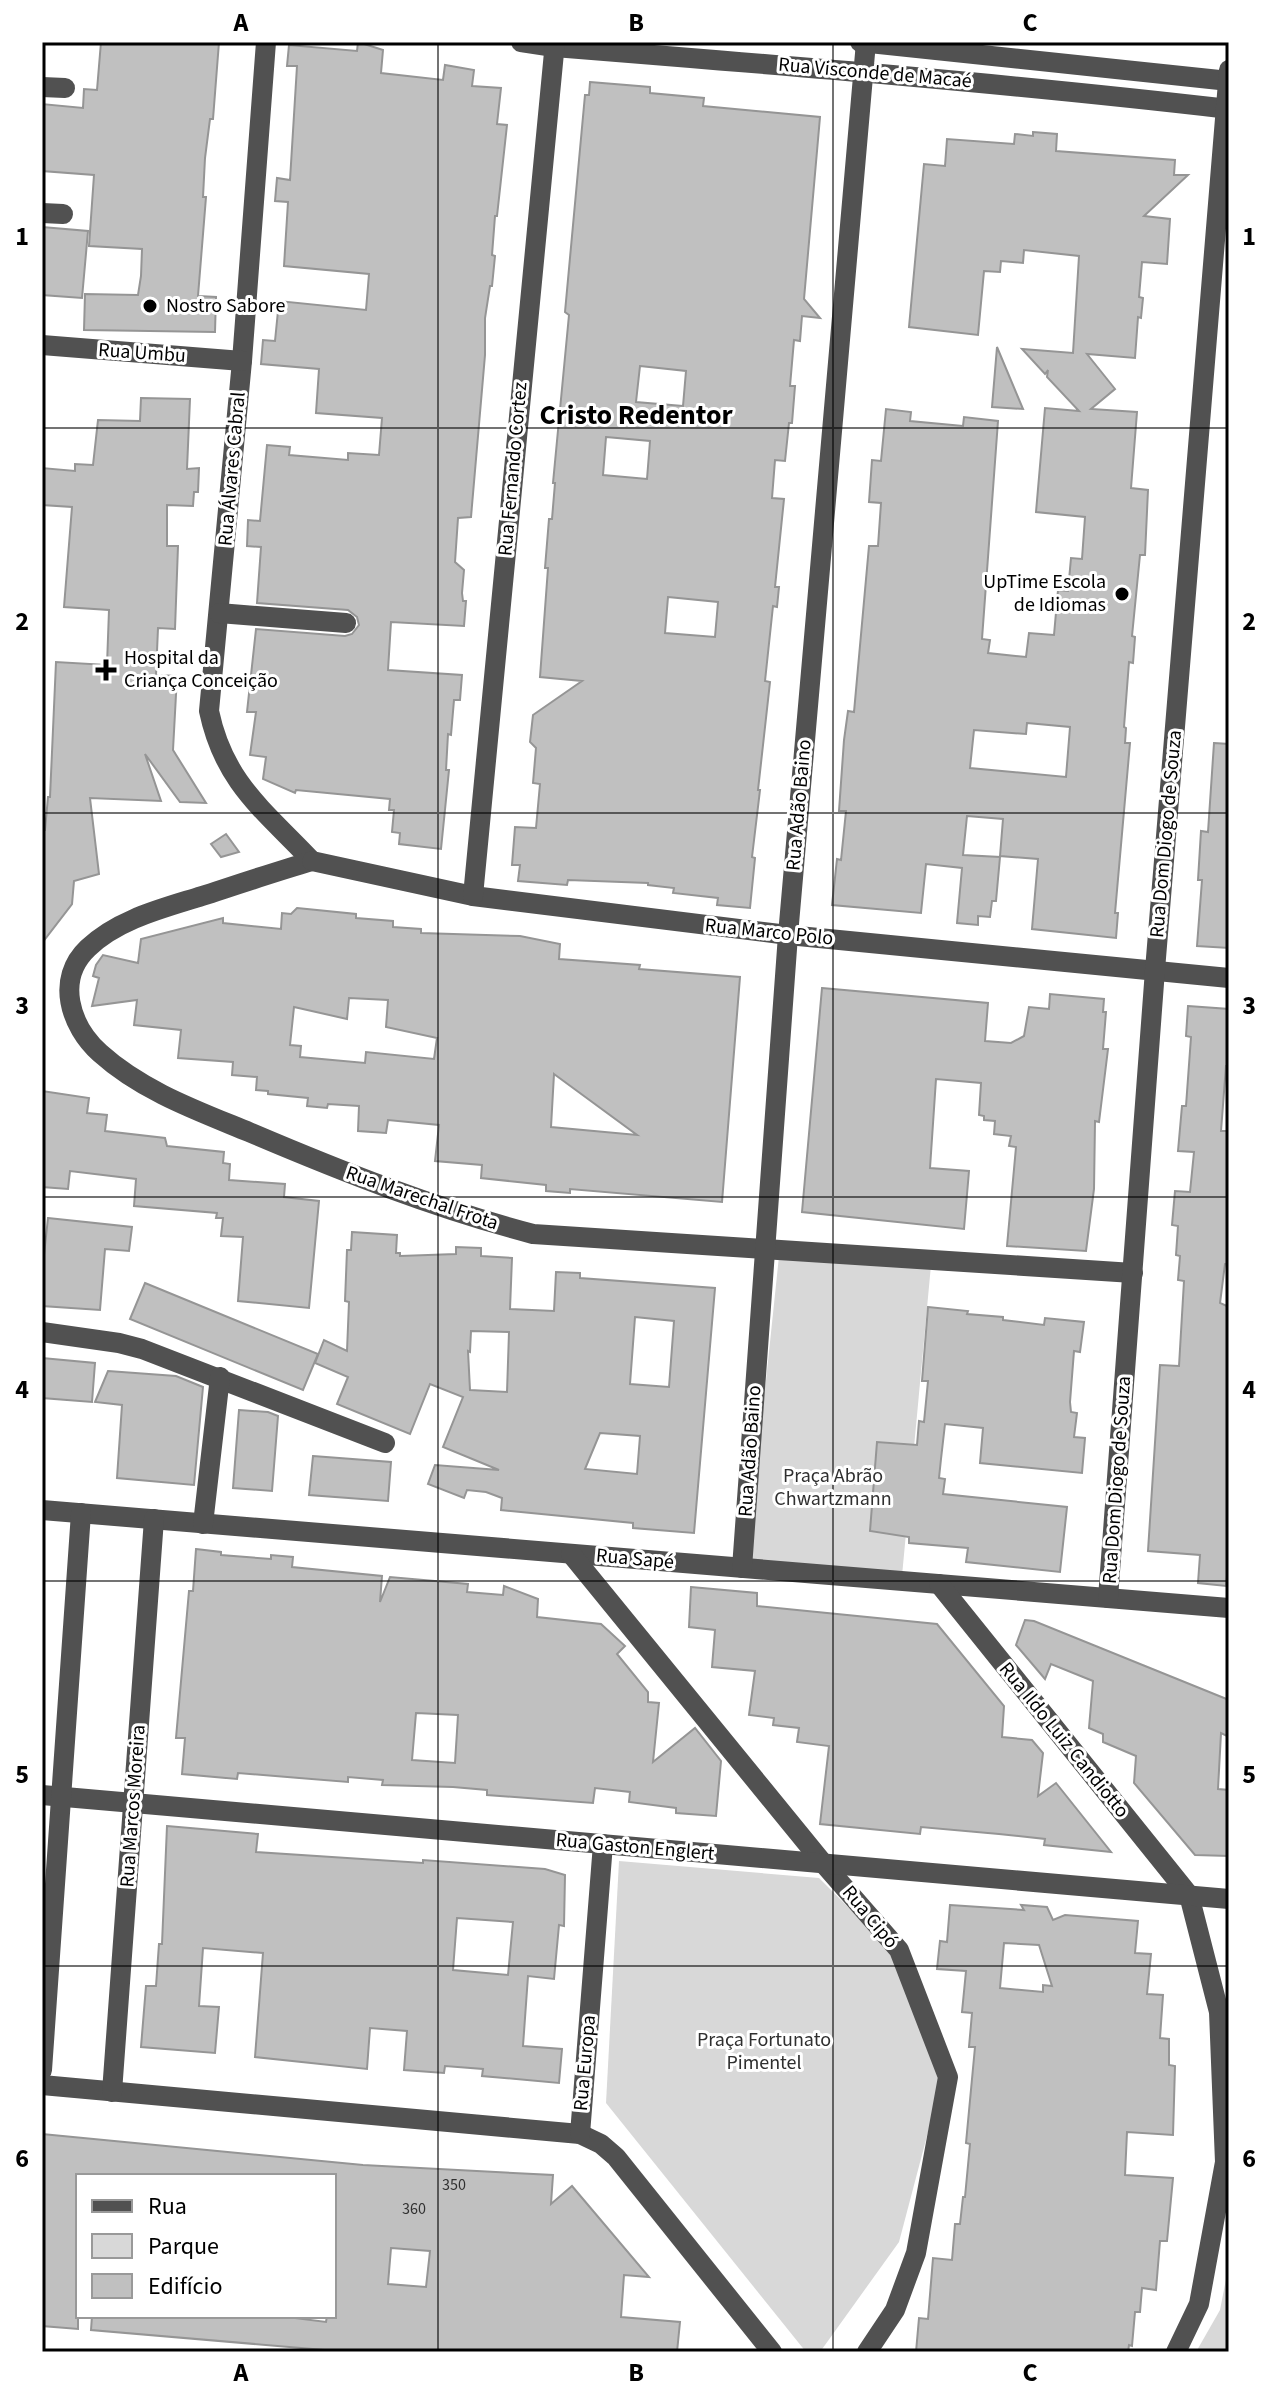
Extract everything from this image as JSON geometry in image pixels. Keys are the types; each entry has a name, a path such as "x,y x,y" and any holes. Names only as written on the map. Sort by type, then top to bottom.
{"street":[{"name":"Rua Álvares Cabral","path":"266,42 242,361 209,711 215,740 227,765 247,794 312,861"},
{"name":"Rua Visconde de Macaé","path":"521,42 1228,108"},
{"name":"Rua Visconde de Macaé","path":"860,42 1229,81"},
{"name":"Rua Adão Baino","path":"742,1568 788,935 866,42"},
{"name":"Rua Fernando Cortez","path":"473,896 554,44"},
{"name":"Rua Dom Diogo de Souza","path":"1108,1598 1155,970 1229,70"},
{"path":"42,87 65,88"},
{"name":"Rua Umbu","path":"42,345 242,361"},
{"path":"219,613 346,623"},
{"name":"Rua Marco Polo","path":"312,861 473,896 788,935 1229,978"},
{"name":"Rua Marechal Frota","path":"312,861 149,913 107,932 86,949 73,967 68,990 71,1013 82,1033 100,1053 129,1075 178,1102 359,1179 533,1234 1133,1273"},
{"path":"42,1332 119,1343 220,1377 385,1443"},
{"path":"203,1524 220,1377"},
{"name":"Rua Sapé","path":"42,1510 1229,1608"},
{"path":"42,2070 52,1796 81,1513"},
{"name":"Rua Marcos Moreira","path":"112,2092 154,1519"},
{"name":"Rua Cipó","path":"571,1554 823,1863 899,1950 948,2077 916,2253 895,2310 867,2352"},
{"name":"Rua Ildo Luiz Candiotto","path":"939,1584 1189,1895"},
{"name":"Rua Gaston Englert","path":"52,1796 1229,1899"},
{"name":"Rua Europa","path":"603,1844 580,2134 601,2144 616,2157 772,2352"},
{"path":"1176,2352 1199,2304 1225,2162 1219,2012 1189,1895"},
{"path":"42,2085 580,2134"}],"green space":[{"name":"Praça Abrão Chwartzmann","path":"779,1256 931,1265 902,1576 747,1563"},
{"name":"Praça Fortunato Pimentel","path":"619,1861 819,1878 891,1950 942,2079 899,2242 820,2352 806,2352 606,2103"},
{"path":"1229,2264 1229,2352 1196,2352 1220,2310"}],"building":[{"path":"101,42 219,42 213,119 210,119 205,158 203,197 206,197 198,296 216,297 215,332 84,330 85,294 138,295 142,249 89,246 94,175 42,171 42,104 83,108 84,89 97,90"},
{"path":"358,42 383,50 381,73 443,80 445,65 474,70 472,86 501,88 497,124 507,125 495,216 492,286 485,318 485,355 471,517 458,518 455,562 464,570 464,626 391,622 388,670 462,675 460,700 454,700 451,735 448,734 446,770 449,770 441,849 399,844 400,833 392,832 394,810 389,810 390,799 296,790 295,793 263,779 266,757 250,755 256,712 247,712 256,629 345,636 352,634 359,625 357,617 348,610 257,603 261,547 247,546 248,520 260,521 267,445 290,447 289,455 348,460 348,453 379,455 382,418 316,413 319,369 261,364 263,340 275,341 279,301 366,310 369,274 284,266 288,202 275,201 277,178 290,180 297,66 287,66 289,45 357,51"},
{"path":"590,82 650,87 650,93 704,98 703,106 820,117 804,299 820,318 802,316 800,341 794,340 790,386 795,386 792,423 789,423 785,461 775,460 772,498 784,499 775,587 779,587 777,607 773,606 765,681 770,682 752,857 755,858 750,908 717,905 718,898 673,893 674,888 648,883 568,880 567,885 518,881 520,865 512,865 515,827 536,828 540,784 533,783 536,748 530,742 533,715 582,681 540,677 548,568 545,568 569,315 565,312 585,95 589,95","holes":["640,366 686,371 683,406 636,402","606,437 650,441 647,479 603,475","668,597 718,602 715,637 665,633"]},
{"path":"1033,132 1057,134 1056,151 1175,160 1174,175 1188,175 1144,216 1170,219 1167,264 1142,262 1139,297 1143,298 1141,318 1138,317 1135,358 1087,354 1115,389 1091,409 1137,412 1131,488 1148,490 1145,555 1140,555 1132,636 1135,637 1133,663 1129,662 1124,727 1125,743 1130,743 1115,913 1118,913 1116,938 1032,929 1038,859 1000,856 1003,819 967,816 963,855 1000,857 996,901 992,901 990,917 978,916 978,925 957,923 962,868 926,864 921,913 832,905 846,811 839,811 844,740 848,711 854,712 869,546 878,546 881,503 869,502 872,460 881,461 886,409 911,412 910,421 963,426 964,417 998,421 982,639 990,640 988,653 1026,657 1029,633 1054,635 1058,590 1068,591 1071,558 1082,559 1085,517 1036,512 1045,408 1079,411 1047,377 1048,370 1045,374 1022,349 1073,353 1079,256 1024,250 1023,263 1001,261 1000,272 984,271 978,335 909,327 924,164 945,166 947,139 1014,144 1015,134 1033,136","holes":["1027,723 1070,727 1066,777 970,768 974,730 1026,734"]},
{"path":"42,227 88,231 82,298 42,295"},
{"path":"997,347 1023,409 992,407"},
{"path":"141,398 190,399 187,469 199,468 198,492 194,492 193,506 167,505 167,546 178,546 175,629 158,628 156,675 177,676 173,750 206,803 180,802 145,754 161,801 90,798 99,874 74,881 72,904 42,943 42,830 45,830 50,797 56,662 107,665 109,610 64,607 72,507 42,505 42,468 75,471 75,464 93,465 98,420 140,421"},
{"path":"1214,743 1229,744 1229,948 1197,946 1202,880 1198,880 1201,831 1208,832"},
{"path":"226,834 239,852 221,857 211,844"},
{"path":"297,908 393,921 393,927 421,929 421,933 520,936 560,944 559,959 740,977 722,1202 570,1189 570,1193 546,1191 546,1185 481,1178 482,1165 435,1161 439,1125 388,1120 386,1133 358,1131 359,1106 307,1106 308,1098 256,1090 257,1077 232,1075 233,1062 178,1058 181,1030 134,1025 137,1000 92,1006 99,978 93,976 103,955 138,963 141,939 223,918 223,923 281,929 282,913 291,914","holes":["349,998 388,1000 386,1027 437,1038 434,1059 366,1052 365,1063 300,1057 301,1046 290,1045 294,1007 347,1019","554,1074 637,1135 551,1127"]},
{"path":"822,988 988,1003 985,1041 1011,1043 1024,1036 1029,1007 1049,1009 1050,994 1104,999 1103,1049 1108,1049 1099,1122 1095,1121 1094,1189 1086,1251 1007,1246 1016,1147 1009,1146 1011,1136 994,1134 995,1121 984,1120 984,1116 979,1115 981,1083 936,1079 930,1168 969,1171 964,1229 802,1212"},
{"path":"1188,1006 1229,1009 1229,1066 1226,1066 1221,1131 1229,1131 1229,1263 1225,1264 1220,1303 1229,1307 1229,1555 1226,1586 1198,1583 1200,1555 1148,1551 1160,1365 1179,1366 1184,1281 1178,1280 1178,1226 1172,1225 1175,1191 1190,1192 1194,1152 1178,1151 1182,1106 1186,1106 1191,1037 1186,1036"},
{"path":"42,1091 89,1098 87,1113 107,1115 105,1131 165,1138 167,1146 224,1152 223,1163 230,1164 229,1180 285,1184 284,1197 319,1201 309,1308 238,1301 243,1237 221,1236 223,1218 216,1218 217,1213 134,1206 136,1179 70,1171 68,1189 42,1187"},
{"path":"48,1218 132,1227 129,1251 105,1249 100,1310 42,1306"},
{"path":"352,1232 397,1235 396,1253 400,1256 456,1254 456,1247 481,1248 481,1256 512,1258 510,1309 554,1311 556,1272 580,1273 580,1278 715,1288 694,1533 633,1528 633,1523 501,1510 502,1498 486,1492 467,1490 464,1498 428,1484 435,1465 499,1470 443,1447 463,1397 430,1384 410,1434 337,1404 348,1377 315,1363 324,1340 347,1351 347,1250 351,1250","holes":["635,1317 674,1321 669,1387 630,1384","471,1331 509,1332 507,1392 470,1390","600,1433 640,1436 637,1474 585,1469"]},
{"path":"145,1283 318,1354 303,1390 130,1319"},
{"path":"928,1307 1044,1325 1045,1318 1084,1322 1080,1352 1074,1351 1070,1402 1071,1412 1077,1413 1074,1437 1085,1438 1082,1473 980,1463 983,1428 945,1424 939,1478 945,1479 943,1494 1067,1507 1060,1572 966,1562 968,1548 909,1543 909,1537 870,1531 877,1442 917,1445 919,1421 924,1422 928,1381 922,1381"},
{"path":"42,1358 95,1363 92,1402 42,1398"},
{"path":"108,1371 176,1376 203,1387 194,1485 117,1478 122,1405 95,1402"},
{"path":"239,1410 268,1412 278,1416 272,1491 233,1488"},
{"path":"313,1456 391,1462 388,1501 309,1495"},
{"path":"196,1549 221,1552 221,1555 271,1559 271,1555 293,1557 292,1567 382,1576 380,1602 390,1577 468,1584 467,1592 503,1595 504,1586 538,1599 537,1617 601,1624 625,1646 617,1654 648,1692 648,1702 659,1703 653,1762 695,1728 721,1761 716,1816 676,1813 676,1808 629,1802 630,1792 595,1788 593,1803 487,1795 487,1790 453,1787 382,1785 383,1780 348,1777 348,1782 238,1773 237,1779 182,1774 185,1738 176,1738 189,1591 193,1591","holes":["416,1713 458,1715 455,1763 412,1760"]},
{"path":"691,1587 757,1593 757,1606 937,1624 1004,1706 1002,1737 1032,1740 1043,1753 1038,1796 1056,1783 1111,1852 1044,1845 1045,1839 999,1834 921,1827 920,1834 820,1824 829,1746 797,1742 799,1728 773,1725 774,1718 749,1715 755,1671 712,1667 715,1630 689,1627"},
{"path":"1025,1620 1229,1700 1229,1737 1221,1733 1218,1789 1229,1790 1229,1856 1195,1855 1134,1783 1136,1756 1103,1742 1103,1734 1089,1728 1093,1681 1051,1664 1045,1679 1016,1645"},
{"path":"167,1826 258,1834 256,1852 545,1869 565,1875 564,1926 559,1925 554,1979 528,1976 523,2046 562,2049 559,2083 482,2076 483,2069 445,2066 444,2073 404,2070 407,2031 370,2028 367,2069 255,2057 263,1953 203,1948 199,2006 219,2007 215,2053 141,2047 146,1986 156,1986 159,1944 162,1944","holes":["457,1918 513,1922 508,1975 453,1970"]},
{"path":"950,1905 1024,1910 1021,1905 1047,1907 1053,1920 1065,1915 1138,1921 1135,1953 1151,1954 1147,1994 1163,1995 1160,2038 1169,2039 1169,2065 1175,2066 1173,2135 1127,2132 1125,2175 1173,2178 1167,2241 1160,2241 1156,2290 1142,2288 1140,2312 1135,2312 1132,2346 1129,2345 1128,2352 916,2352 919,2318 928,2319 933,2258 952,2260 955,2224 960,2224 965,2197 970,2144 966,2143 975,2047 969,2047 972,2013 962,2012 966,1971 937,1969 940,1941 947,1942","holes":["1004,1943 1039,1945 1052,1986 1043,1985 1043,1992 1000,1988"]},
{"path":"42,2134 363,2165 553,2175 551,2204 572,2186 649,2277 624,2275 621,2317 680,2322 677,2352 348,2352 91,2330 92,2318 295,2318 326,2322 327,2318 336,2318 336,2174 76,2174 78,2329 42,2326","holes":["391,2248 430,2251 426,2287 388,2284"]}],"place":[{"name":"Nostro Sabore","path":"150,306"},
{"name":"UpTime Escola de Idiomas","path":"1122,594"},
{"name":"Hospital da Criança Conceição","path":"106,670"}],"district":[{"name":"Cristo Redentor","path":"636,415"}]}
